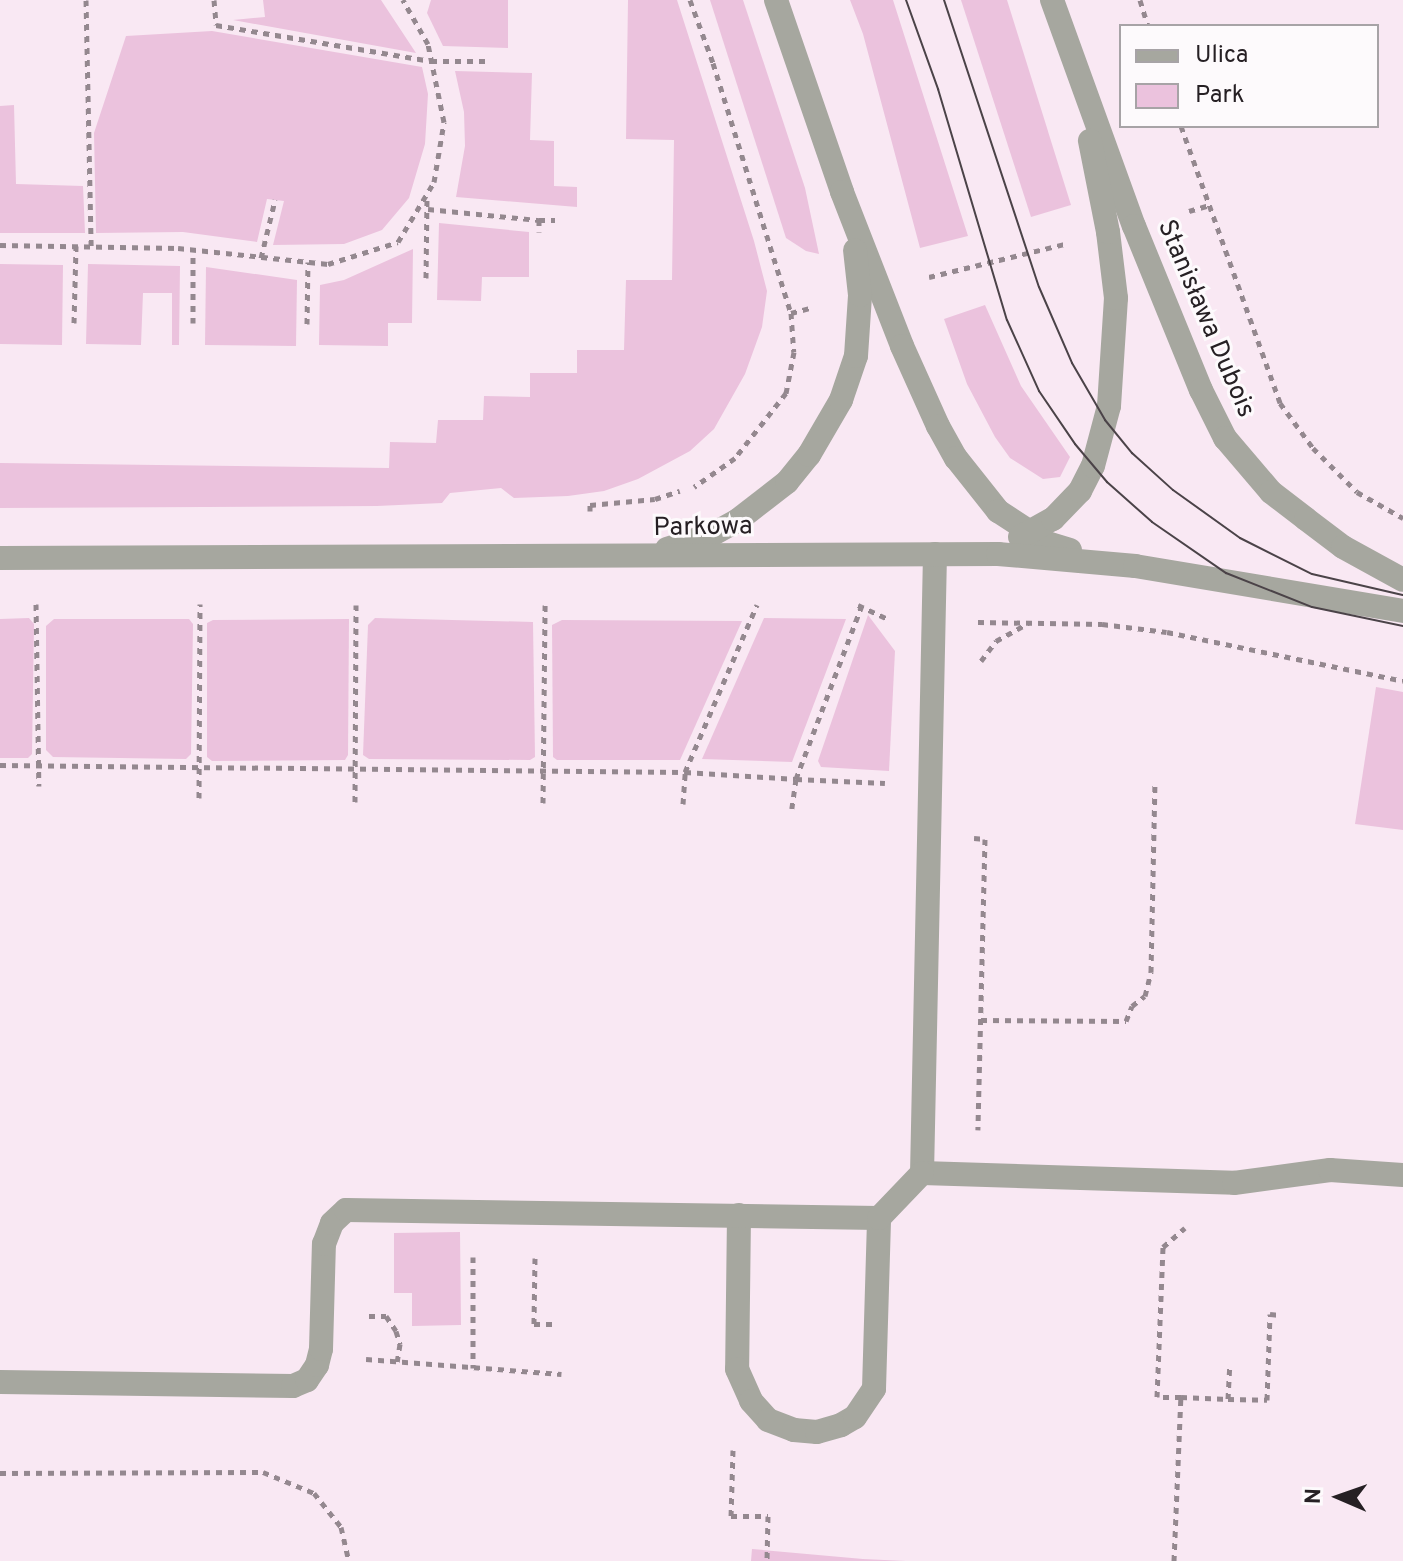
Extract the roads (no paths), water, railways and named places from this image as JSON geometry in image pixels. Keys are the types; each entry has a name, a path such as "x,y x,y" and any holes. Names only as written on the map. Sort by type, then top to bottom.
{"street":[{"path":"776,0 842,192 902,346 938,426 978,487 998,511 1030,533 1073,551 1135,566"},
{"name":"Stanisława Dubois","path":"1052,0 1134,226 1201,390 1225,438 1271,492 1343,547 1403,580"},
{"name":"Stanisława Dubois","path":"935,554 998,545 1030,533 1070,504 1087,478 1100,442 1113,371 1116,298 1108,232 1072,52"},
{"path":"621,557 682,546 713,534 764,502 809,455 850,377 860,324 858,266 842,192"},
{"path":"739,1215 735,1352 737,1369 751,1401 768,1420 794,1430 817,1432 841,1425 867,1403 874,1389 879,1218 922,1173 935,554"},
{"name":"Parkowa","path":"0,558 935,554 1049,557 1135,566 1403,611"},
{"path":"922,1173 1234,1183 1330,1170 1403,1175"},
{"path":"0,1382 293,1386 307,1380 320,1354 324,1244 332,1223 346,1210 879,1218"}],"tram line":[{"path":"906,0 938,89 1007,320 1039,391 1075,444 1107,482 1152,522 1226,573 1312,607 1403,626"},
{"path":"944,0 1039,287 1072,363 1105,420 1132,453 1173,490 1240,538 1312,574 1403,595"}]}
